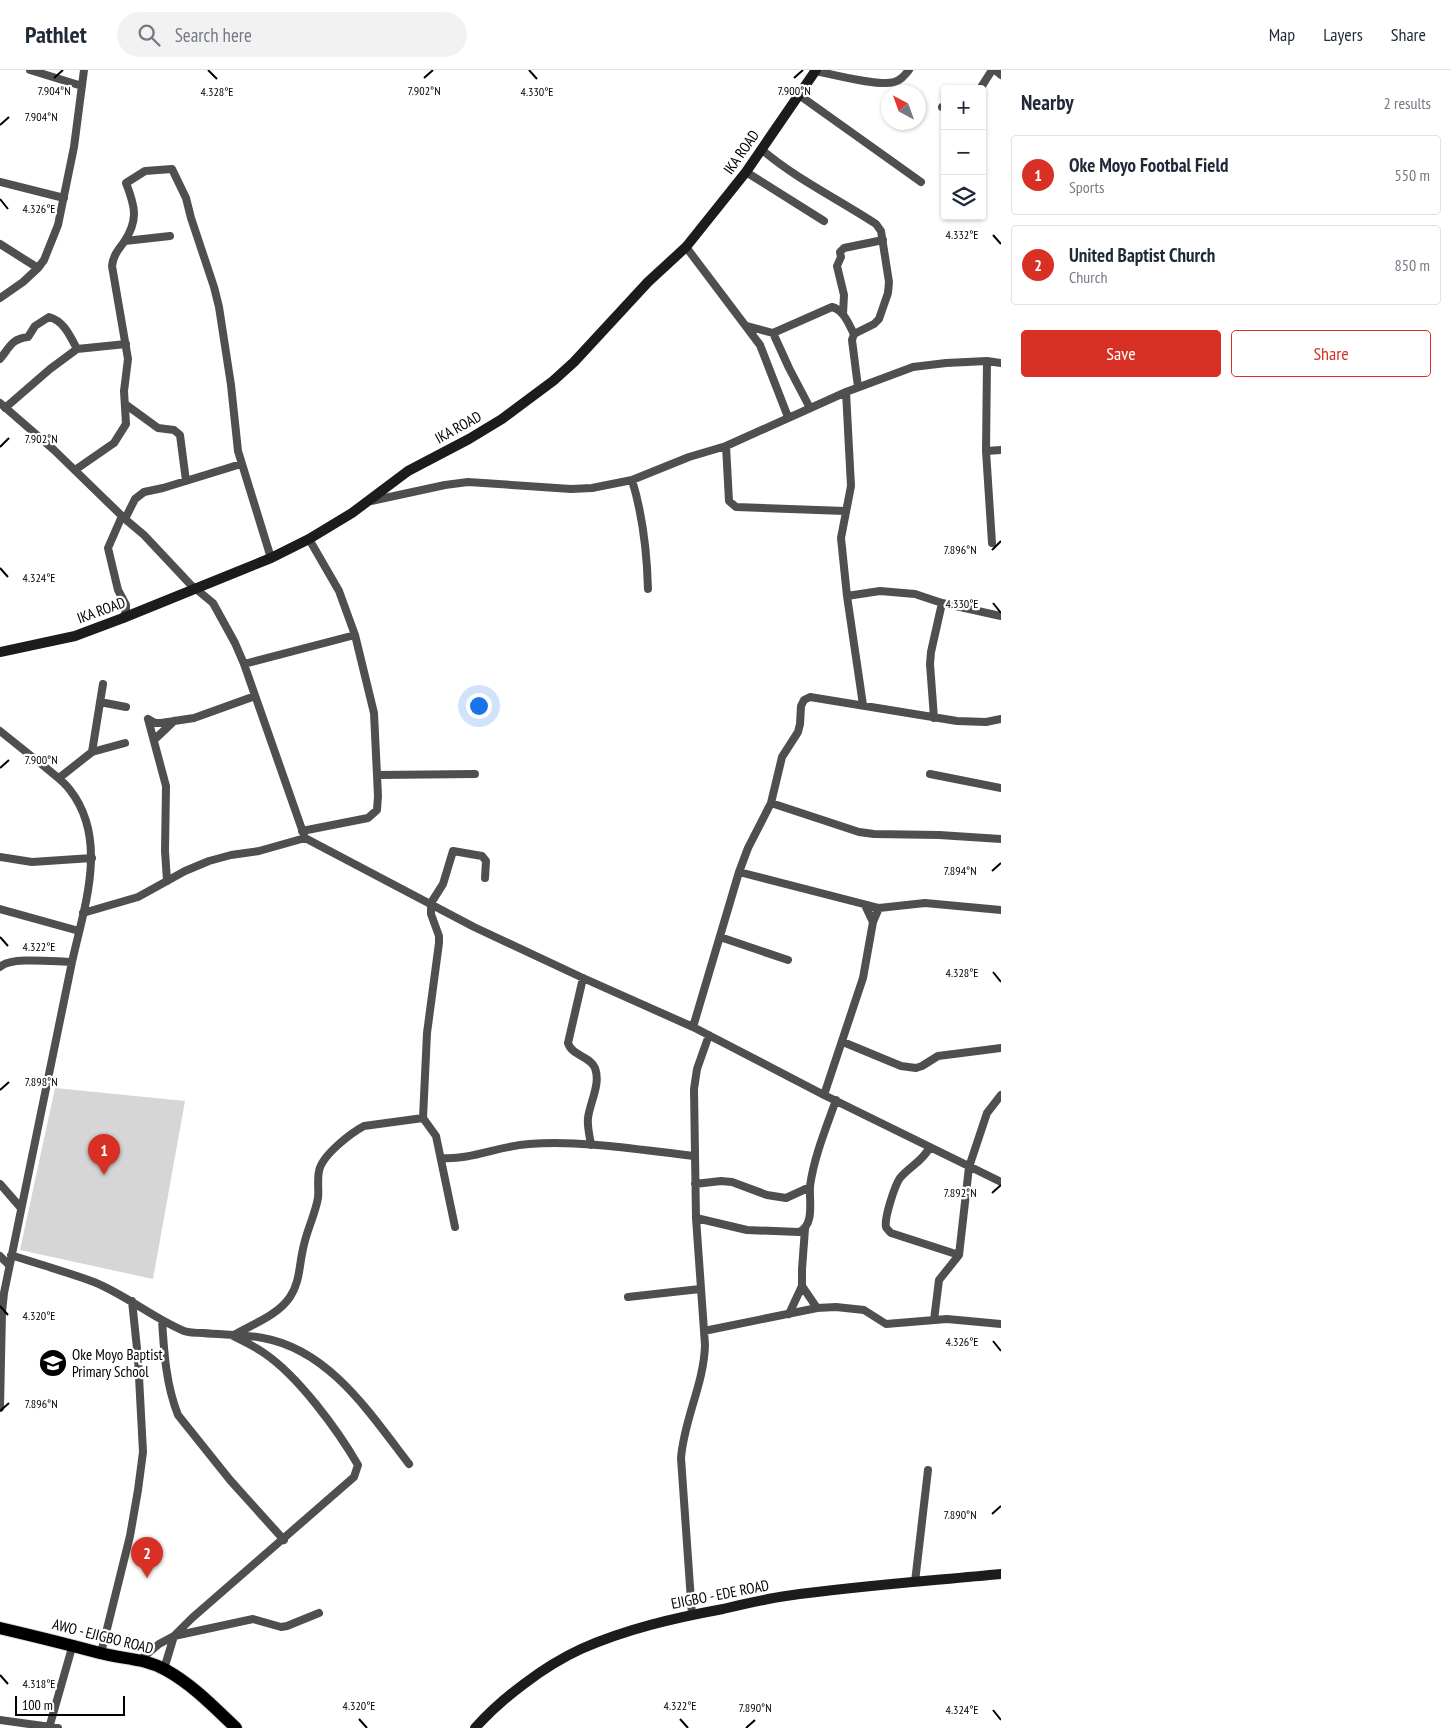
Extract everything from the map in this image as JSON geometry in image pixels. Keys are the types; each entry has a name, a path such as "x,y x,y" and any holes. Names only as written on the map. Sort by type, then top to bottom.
{"main road":[{"name":"AWO - EJIGBO ROAD","path":"0,1628 73,1644 101,1653 140,1660 164,1669 193,1688 236,1728"}],"street":[{"path":"30,70 82,86"},
{"path":"0,298 23,282 38,268 44,260 58,225 74,147 84,70"},
{"path":"816,71 876,82 892,83 902,79 909,70"},
{"path":"983,85 993,70 1001,75"},
{"name":"IKA ROAD","path":"0,652 75,636 271,558 309,539 352,513 408,471 469,439 502,419 553,381 594,342 648,282 686,247 746,172 816,71"},
{"path":"798,95 921,182"},
{"path":"761,149 780,164 835,200 876,224 881,231 889,282 888,293 878,320 854,334"},
{"path":"75,470 104,450 121,434 126,424 124,383 128,359 112,266 113,259 134,224 134,202 126,183 145,171 172,168 186,198 218,300 241,464 271,558"},
{"path":"746,172 824,222"},
{"path":"0,182 64,198"},
{"path":"124,241 170,236"},
{"path":"843,314 844,295 837,266 841,257 841,250 882,240"},
{"path":"0,244 38,268"},
{"path":"686,247 762,350 768,371 788,417"},
{"path":"746,326 773,333 832,306 839,309 854,334 852,347 858,387"},
{"path":"0,359 12,343 19,338 28,337 35,326 49,317 61,323 77,349"},
{"path":"773,333 788,368 810,408"},
{"path":"126,344 77,349 3,405 144,535 185,579 213,603 244,664 304,834 474,927 694,1027 824,1095 1001,1182"},
{"path":"366,502 444,485 468,482 571,489 592,488 632,480 726,446 846,392 913,367 987,361 1001,363"},
{"path":"987,361 986,450 992,543"},
{"path":"846,392 851,479 842,538 847,596 863,705"},
{"path":"125,404 158,428 174,430 180,435 186,481"},
{"path":"726,446 729,501 736,508 845,512"},
{"path":"986,450 1001,450"},
{"path":"123,618 126,605 118,590 108,548 123,517 135,499 144,492 241,464"},
{"path":"632,480 639,503 642,523 647,558 648,589"},
{"path":"83,912 138,897 209,861 231,855 259,851 304,834 368,818 377,810 374,713 355,636 339,591 309,539"},
{"path":"847,596 885,591 915,594 942,603 1001,616"},
{"path":"934,718 930,664 942,603"},
{"path":"244,664 355,636"},
{"path":"92,752 103,684"},
{"path":"167,881 166,786 148,719 155,723 194,718 255,696"},
{"path":"694,1027 738,872 771,803 779,764 798,732 801,706 804,700 810,697 957,722 986,722 1001,719"},
{"path":"100,702 126,707"},
{"path":"154,740 174,721"},
{"path":"0,732 59,778 70,789 83,811 89,830 92,858 83,912 10,1255 2,1312 0,1408"},
{"path":"59,778 92,752 126,743"},
{"path":"377,775 475,774"},
{"path":"930,774 1001,788"},
{"path":"771,803 859,832 1001,839"},
{"path":"455,1227 436,1136 423,1118 427,1033 439,943 439,936 431,914 431,903 443,884 453,850 482,856 486,861 485,878"},
{"path":"0,857 32,862 92,858"},
{"path":"738,872 879,908 925,903 1001,910"},
{"path":"865,905 873,922"},
{"path":"824,1095 843,1042 867,964 873,922 879,908"},
{"path":"0,909 78,931"},
{"path":"720,937 788,960"},
{"path":"0,967 8,962 72,962"},
{"path":"583,978 568,1043 574,1052 592,1063 597,1076 588,1121 591,1145"},
{"path":"692,1615 681,1458 705,1358 696,1218 694,1089 697,1069 709,1035"},
{"path":"843,1042 908,1068 922,1066 938,1056 1001,1048"},
{"path":"934,1320 939,1280 959,1255 969,1167 987,1112 1001,1095"},
{"path":"789,1314 802,1286 805,1229 809,1223 810,1187 815,1162 836,1100"},
{"path":"233,1336 276,1311 289,1298 297,1285 302,1250 318,1197 319,1171 328,1154 364,1126 423,1118"},
{"path":"442,1158 455,1159 528,1144 569,1143 694,1156"},
{"path":"930,1147 925,1156 897,1183 886,1218 886,1226 891,1233 959,1255"},
{"path":"695,1184 721,1181 732,1182 767,1195 786,1198 810,1187"},
{"path":"0,1184 21,1208"},
{"path":"696,1218 747,1230 799,1232 805,1229"},
{"path":"10,1255 94,1282 186,1332 261,1337 292,1347 334,1374 349,1388 409,1464"},
{"path":"0,1256 9,1265"},
{"path":"802,1286 817,1308"},
{"path":"628,1297 700,1289"},
{"path":"101,1653 130,1536 143,1452 132,1301"},
{"path":"704,1331 817,1308 836,1307 864,1310 886,1324 959,1319 1001,1324"},
{"path":"162,1320 165,1362 173,1403 178,1415 230,1480 284,1540"},
{"path":"140,1660 159,1644 174,1636 199,1612 284,1540 354,1477 358,1465 342,1438 292,1378 264,1353 233,1336"},
{"path":"915,1582 928,1470"},
{"name":"EJIGBO - EDE ROAD","path":"475,1728 513,1694 551,1666 581,1650 649,1624 784,1596 1001,1574"},
{"path":"174,1636 253,1619 281,1627 319,1613"},
{"path":"164,1669 174,1636"},
{"path":"0,1720 52,1727 73,1644"}],"shaded area":[{"path":"55,1088 185,1101 153,1279 20,1250"}],"place":[{"name":"Oke Moyo Footbal Field","path":"104,1175"},
{"name":"Oke Moyo Baptist Primary School","path":"53,1363"},
{"name":"United Baptist Church","path":"147,1578"}]}
